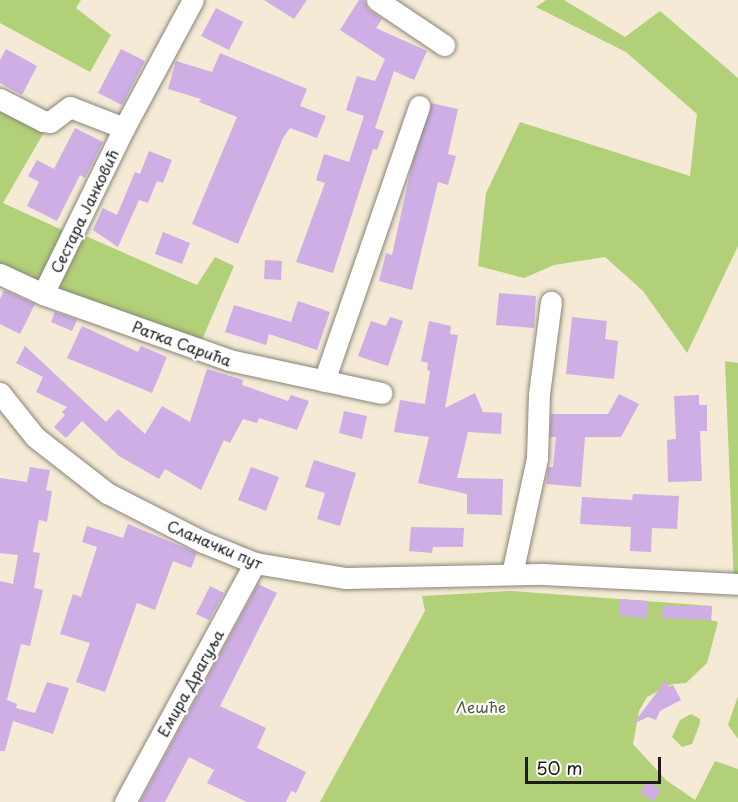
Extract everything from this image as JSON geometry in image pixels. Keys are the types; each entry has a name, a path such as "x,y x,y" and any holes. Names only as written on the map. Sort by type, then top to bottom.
{"street":[{"name":"Сестара Јанковић","path":"43,294 124,128 194,0"},
{"path":"377,0 444,45"},
{"path":"0,99 43,121 50,122 70,107 124,128"},
{"path":"324,381 418,106"},
{"name":"Ратка Сарића","path":"0,274 43,294 229,360 381,393"},
{"path":"512,574 537,458 539,394 551,302"},
{"name":"Сланачки пут","path":"0,393 35,437 107,493 203,542 255,563 346,578 512,574 738,584"},
{"name":"Емира Драгуља","path":"125,802 255,563"}],"green space":[{"path":"0,0 81,0 76,8 111,35 90,72 0,23"},
{"path":"546,0 564,0 625,37 660,11 738,78 738,246 687,353 643,291 605,257 554,265 524,278 478,266 486,193 520,122 690,176 697,114 626,52 536,7"},
{"path":"0,99 43,121 43,134 3,203 73,235 43,294 0,274"},
{"path":"81,234 197,285 215,257 234,266 201,342 55,289"},
{"path":"725,361 738,363 738,584 734,584"},
{"name":"Лешће","path":"512,591 712,606 711,620 718,622 707,663 686,683 672,684 647,697 639,711 633,744 666,780 695,800 715,761 738,769 738,802 320,802 425,611 422,596"},
{"path":"738,696 738,739 728,725"},
{"path":"691,714 700,719 700,723 692,744 682,747 672,737 680,720"}],"building":[{"path":"264,0 307,0 294,19"},
{"path":"359,0 364,0 369,10 382,19 376,28 427,51 414,80 394,71 375,128 384,131 377,150 373,149 333,273 296,262 325,183 316,180 324,154 349,162 364,116 346,110 357,76 375,81 385,59 340,30"},
{"path":"216,8 243,22 229,50 201,36"},
{"path":"6,49 37,66 22,95 0,83 0,60"},
{"path":"121,49 145,61 122,105 98,93"},
{"path":"220,53 307,89 300,106 326,116 317,138 290,128 283,138 238,244 192,224 237,117 199,102 201,99 168,89 176,61 212,72"},
{"path":"431,103 458,109 448,154 456,156 448,185 438,182 412,290 379,281 386,253 392,255 412,164"},
{"path":"75,128 103,142 85,178 80,175 57,221 27,206 39,182 28,176 37,160 54,169"},
{"path":"149,151 172,160 163,183 157,181 148,203 139,200 118,247 93,230 103,208 117,215 135,172 140,174"},
{"path":"163,232 190,243 182,264 155,254"},
{"path":"265,260 282,261 281,280 264,279"},
{"path":"4,290 35,304 20,334 0,324 0,299"},
{"path":"499,293 536,296 534,328 496,325"},
{"path":"298,301 330,312 317,350 269,334 266,345 225,332 234,305 291,322"},
{"path":"55,312 77,320 72,331 51,322"},
{"path":"390,317 403,321 388,366 358,356 371,321 386,326"},
{"path":"572,317 607,321 605,339 618,341 614,379 566,374"},
{"path":"429,321 451,326 450,334 458,335 445,408 475,393 483,412 502,413 501,434 468,432 457,478 503,479 502,515 467,514 467,494 418,483 429,437 394,432 400,400 425,404 430,371 427,370 428,363 421,361"},
{"path":"82,326 138,352 141,346 167,357 152,393 67,358"},
{"path":"25,346 106,422 118,409 145,434 162,406 190,422 207,369 243,380 242,385 288,401 291,395 309,401 297,430 259,418 257,423 243,419 230,443 224,440 201,490 165,469 159,479 119,456 82,421 66,438 54,427 65,415 62,412 67,407 36,392 43,377 16,363"},
{"path":"619,394 639,404 621,437 585,437 581,487 546,484 548,467 553,467 556,437 550,437 551,414 608,414"},
{"path":"699,395 699,405 707,405 707,431 700,431 702,481 668,482 667,440 676,439 674,396"},
{"path":"344,411 367,416 362,439 339,433"},
{"path":"314,460 356,473 340,526 317,519 325,493 305,487"},
{"path":"30,467 50,470 46,490 52,491 47,522 39,520 33,552 40,553 34,588 43,590 30,646 21,644 7,700 17,704 16,708 35,713 47,682 69,688 53,734 13,721 5,751 0,751 0,581 13,584 18,555 0,553 0,478 27,482"},
{"path":"251,467 279,477 266,511 238,500"},
{"path":"633,494 679,496 677,529 652,528 651,552 630,551 631,527 580,524 582,497 632,500"},
{"path":"128,524 197,553 191,568 173,561 155,610 137,603 105,692 76,682 90,643 60,634 73,594 81,597 97,547 82,542 87,526 123,538"},
{"path":"411,527 464,528 463,547 433,547 432,553 409,551"},
{"path":"258,584 277,593 220,706 266,728 257,748 306,772 296,793 291,791 286,802 247,802 207,783 214,770 189,757 165,802 140,802"},
{"path":"210,586 224,593 209,620 196,614"},
{"path":"620,599 648,601 647,618 619,616"},
{"path":"663,606 712,606 711,620 662,618"},
{"path":"667,679 668,687 673,685 681,700 660,711 656,720 648,717 633,724"},
{"path":"647,781 661,789 654,801 640,793"}]}
